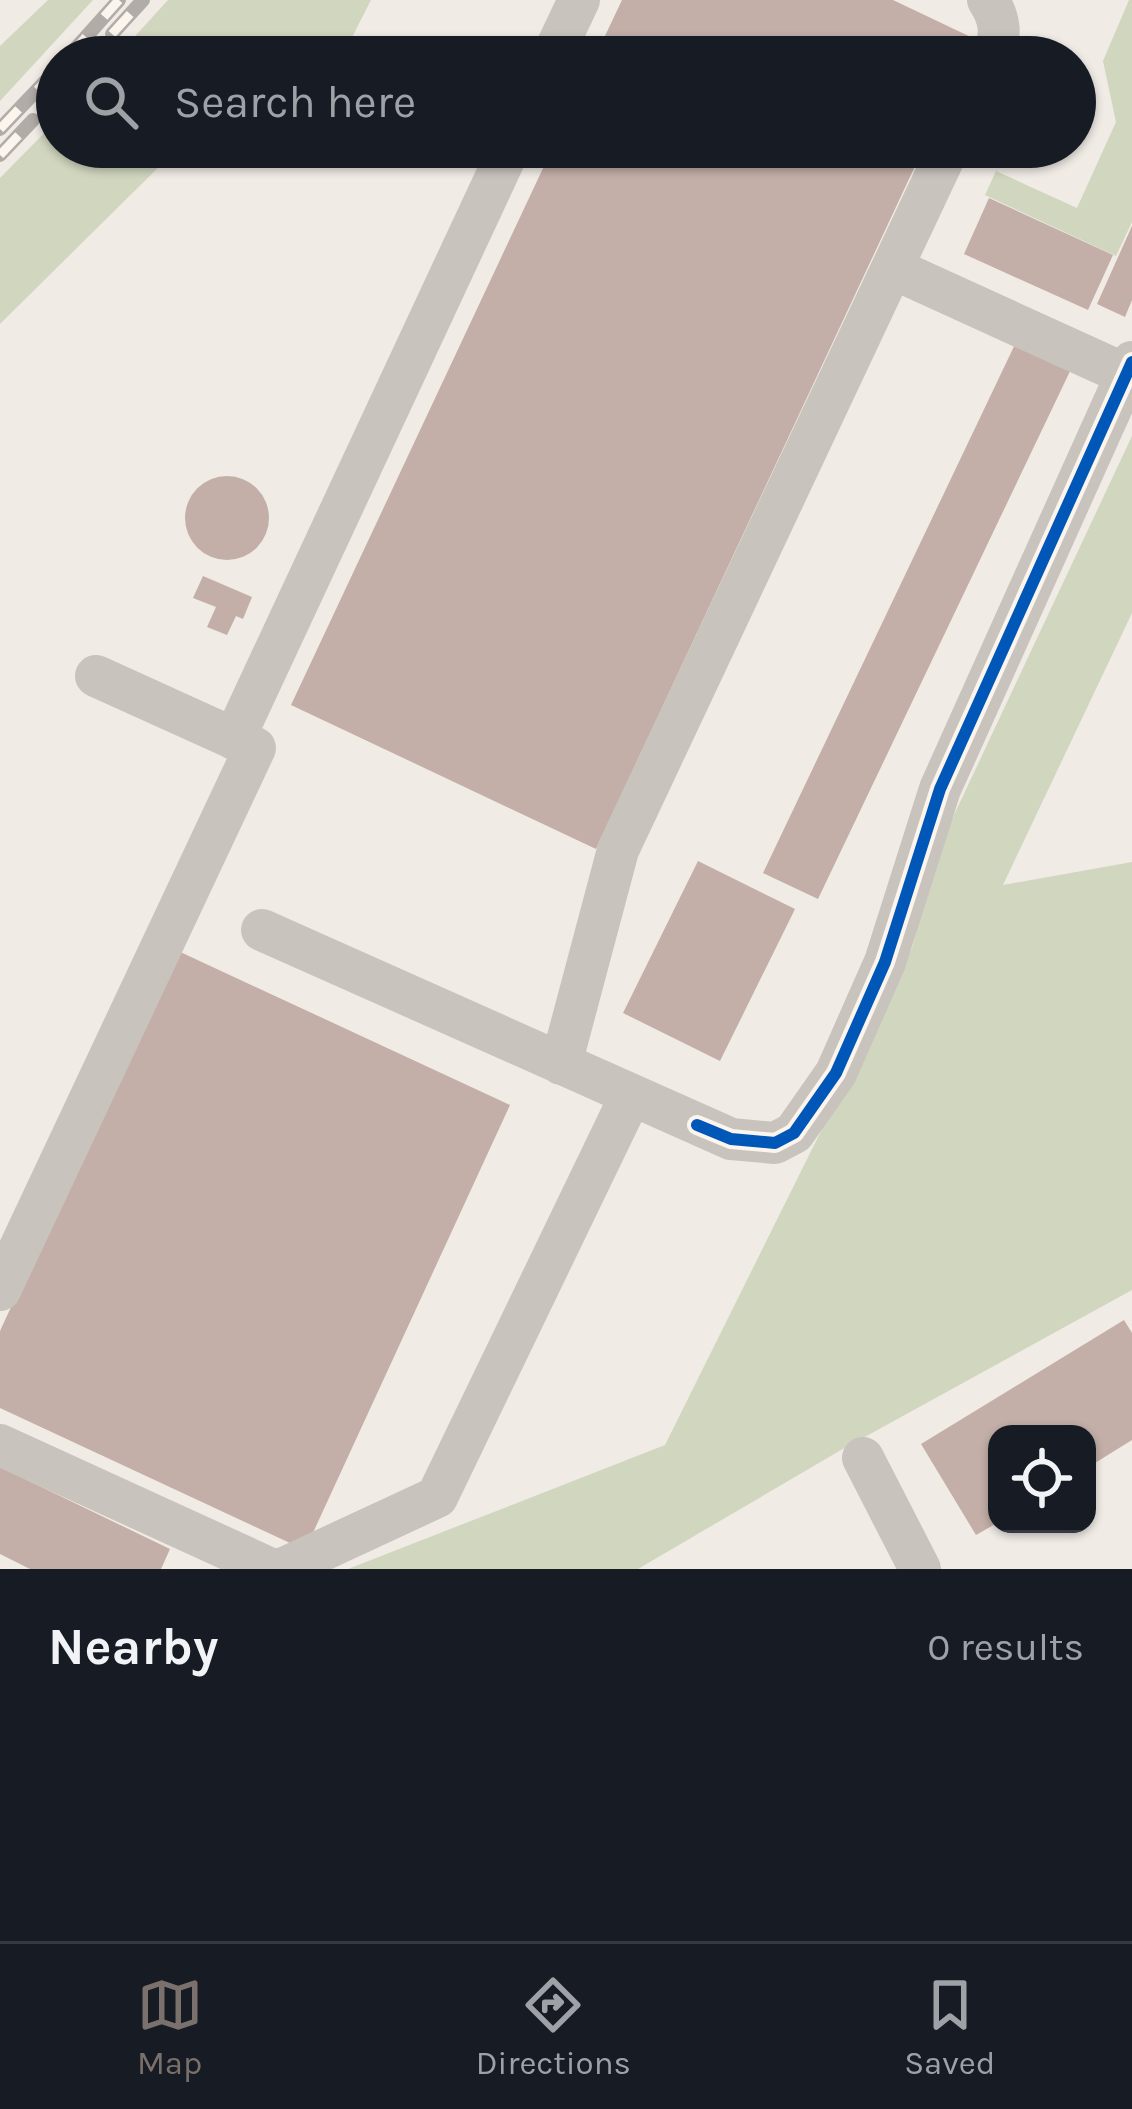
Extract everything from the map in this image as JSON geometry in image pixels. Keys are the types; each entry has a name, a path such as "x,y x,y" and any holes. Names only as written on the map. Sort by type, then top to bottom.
{"street":[{"path":"562,36 578,0"},
{"path":"988,0 997,14 1000,36"},
{"path":"234,739 500,168"},
{"path":"561,1064 618,850 939,168"},
{"path":"262,930 731,1139 775,1143 794,1133 836,1072 864,1018 940,789 1129,368 892,268"},
{"path":"0,1290 255,748 96,676"},
{"path":"282,1569 437,1497 631,1095"},
{"path":"0,1445 271,1569"},
{"path":"863,1458 920,1569"}],"green space":[{"path":"48,0 93,0 60,36 36,36 36,62 0,101 0,46"},
{"path":"168,0 371,0 353,36 135,36"},
{"path":"1132,0 1132,222 1116,256 985,195 996,171 1077,208 1116,122 1103,61"},
{"path":"36,141 36,168 158,168 0,324 0,178"},
{"path":"1132,436 1132,613 1003,885 1132,862 1132,1290 841,1450 638,1569 348,1569 665,1445 912,948 939,847"}],"building":[{"path":"622,0 893,0 969,36 605,36"},
{"path":"543,168 914,168 596,849 291,705"},
{"path":"989,198 1113,255 1088,310 964,254"},
{"path":"1132,226 1132,300 1125,317 1097,304"},
{"path":"1018,338 1073,365 818,899 763,873"},
{"path":"227,476 257,488 269,518 257,548 227,560 197,548 185,518 197,488"},
{"path":"203,576 252,597 243,619 236,616 227,635 207,627 216,607 193,598"},
{"path":"698,861 795,909 720,1061 623,1013"},
{"path":"176,950 510,1105 305,1550 0,1408 0,1331"},
{"path":"1124,1320 1132,1333 1132,1440 1096,1462 1096,1425 988,1425 988,1528 976,1535 921,1444"},
{"path":"0,1467 170,1549 161,1569 30,1569 0,1554"}],"railway":[{"path":"87,36 119,0"},
{"path":"112,34 143,0"},
{"path":"0,129 36,91"},
{"path":"0,155 33,120"}],"cycle path":[{"path":"697,1125 731,1139 775,1143 794,1133 836,1073 885,962 940,789 1132,362"}]}
